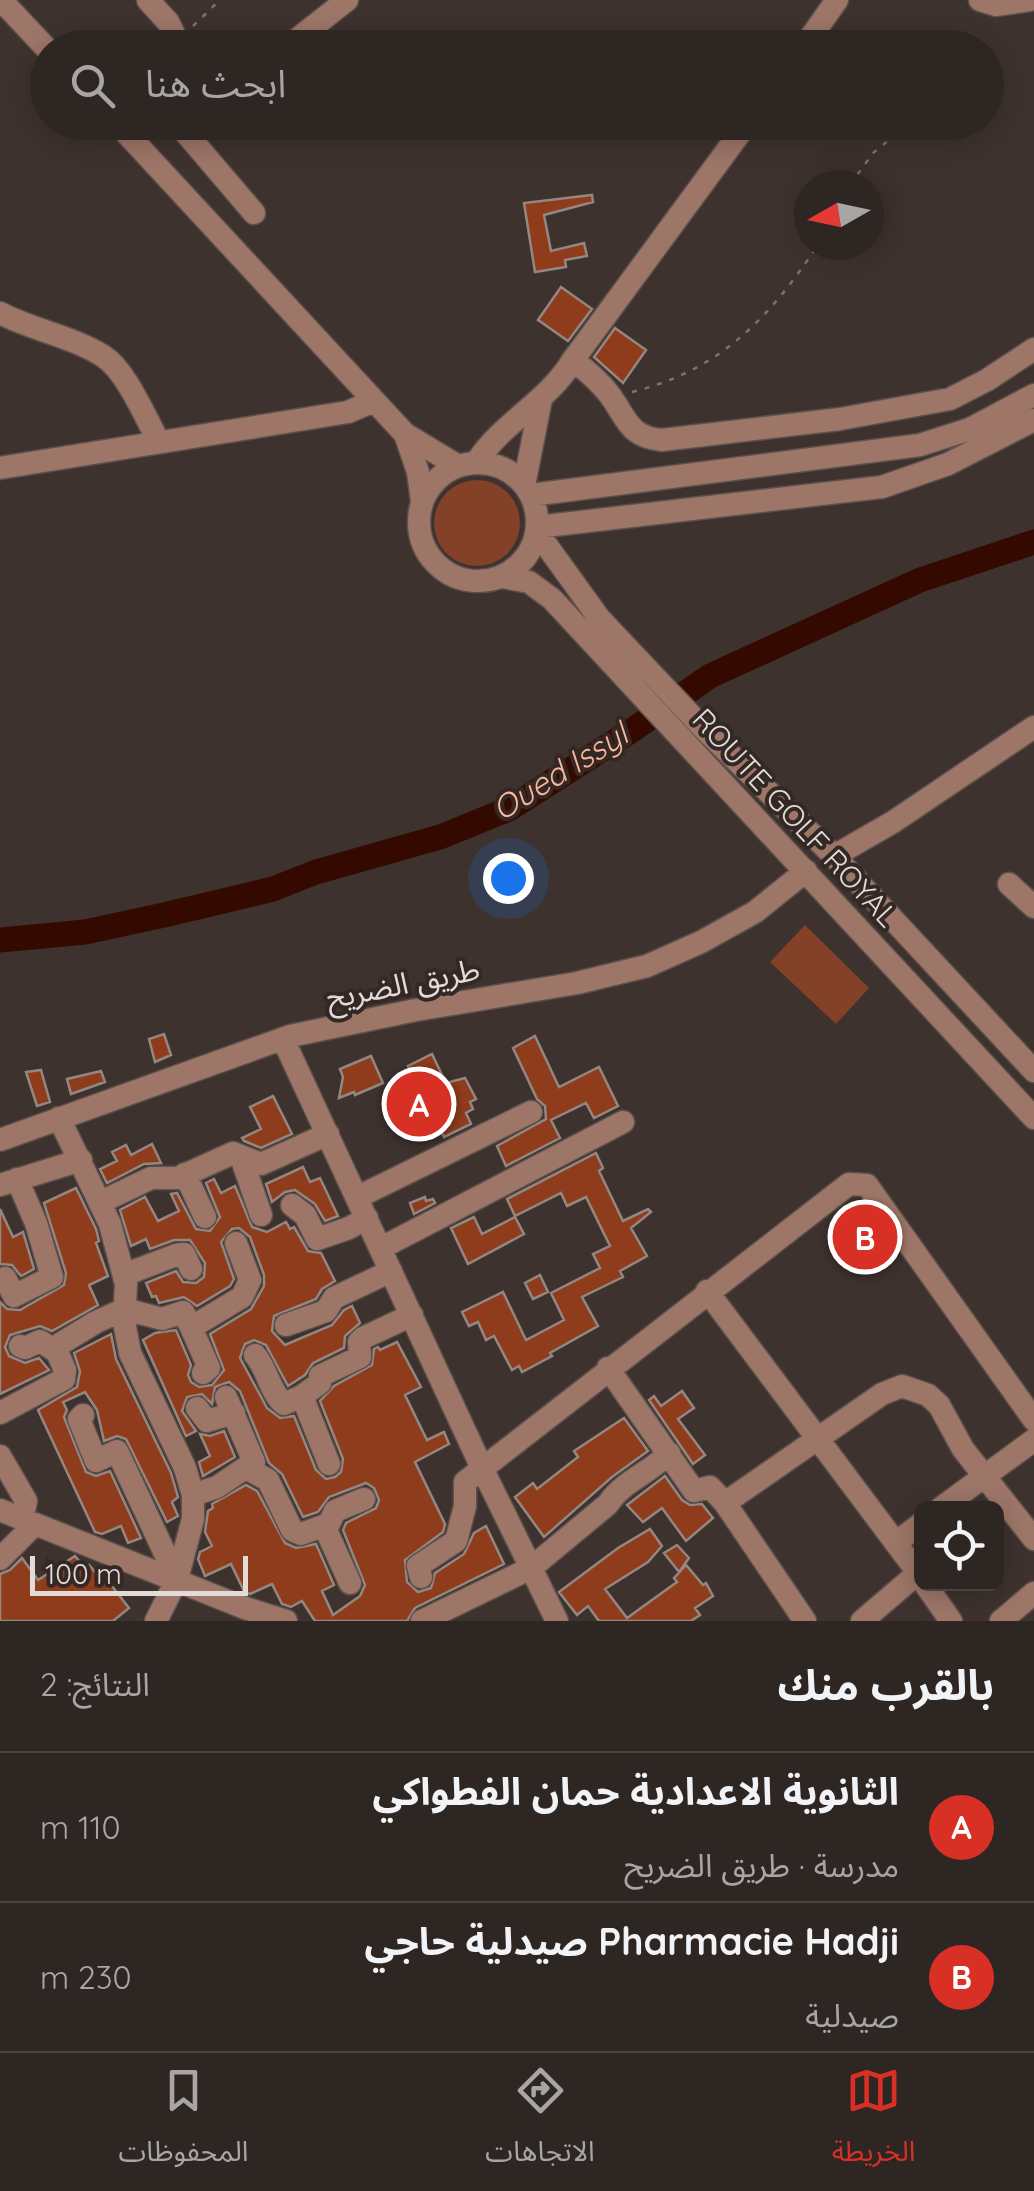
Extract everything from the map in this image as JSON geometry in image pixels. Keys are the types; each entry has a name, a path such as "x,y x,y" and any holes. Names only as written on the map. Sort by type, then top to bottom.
{"street":[{"path":"1,0 30,31"},
{"path":"148,0 172,30"},
{"path":"309,30 347,0"},
{"path":"816,30 838,0"},
{"path":"980,0 996,5 1030,0"},
{"path":"133,140 405,434 467,464 503,468 528,490 669,478 920,445 953,435 1034,395"},
{"path":"152,160 175,140"},
{"path":"200,140 254,213"},
{"path":"422,501 442,474 467,464 490,440 542,399 735,140"},
{"path":"0,313 28,328 106,357 126,383 159,442"},
{"path":"573,360 611,397 635,432 662,440 759,430 950,399 1034,349"},
{"path":"405,434 418,472 422,501 420,536 437,566 452,576 486,582 503,576 525,559 537,530 528,490 542,399"},
{"path":"0,468 348,412 374,400"},
{"path":"537,530 882,486 948,464 1034,420"},
{"path":"877,452 882,486"},
{"path":"834,458 838,494"},
{"path":"669,478 674,512"},
{"name":"ROUTE GOLF ROYAL","path":"537,530 584,600 703,728 834,856 1034,1071"},
{"name":"ROUTE GOLF ROYAL","path":"503,576 529,582 543,591 1034,1118"},
{"path":"834,856 880,830 1034,727"},
{"name":"طريق الضريح","path":"0,1140 283,1038 370,1018 577,983 646,966 702,942 755,912 806,871"},
{"path":"1009,884 1034,907"},
{"path":"283,1038 557,1621"},
{"path":"292,1204 305,1216 317,1238 350,1228 362,1208 532,1112"},
{"path":"59,1118 100,1202 124,1275 130,1353 185,1468 193,1496 192,1519 177,1579 156,1621"},
{"path":"381,1248 623,1122"},
{"path":"100,1202 151,1178 166,1180 233,1154 260,1164 328,1134"},
{"path":"241,1157 260,1214"},
{"path":"13,1296 52,1278 36,1223 8,1182 80,1160"},
{"path":"186,1174 205,1217"},
{"path":"421,1577 418,1566 456,1541 465,1506 465,1482 849,1184 867,1185 1034,1420"},
{"path":"190,1325 244,1295 250,1280 236,1242"},
{"path":"124,1275 184,1254 191,1269"},
{"path":"286,1326 326,1311 334,1298 391,1270"},
{"path":"708,1291 914,1566"},
{"path":"57,1352 60,1344 125,1310 162,1319 182,1312 209,1361 209,1368 203,1373"},
{"path":"255,1354 277,1399 284,1404 320,1383 320,1376 360,1357 359,1342 363,1338 412,1315"},
{"path":"0,1412 64,1379 66,1370 57,1352 40,1341 25,1348 20,1346"},
{"path":"608,1368 694,1491 710,1487 724,1503 804,1621"},
{"path":"724,1503 890,1390 912,1387 928,1394 939,1405 963,1449 1034,1539"},
{"path":"302,1396 329,1464"},
{"path":"193,1496 217,1487 254,1462 230,1405 206,1421 197,1408"},
{"path":"83,1415 80,1420 91,1456 96,1461 117,1451 177,1579"},
{"path":"950,1501 1034,1440"},
{"path":"422,1621 531,1568 608,1504 616,1490 660,1463 669,1453"},
{"path":"0,1456 26,1501 0,1559"},
{"path":"246,1468 268,1480 292,1530 301,1534 323,1526 350,1583"},
{"path":"326,1530 335,1511 364,1499"},
{"path":"19,1518 286,1621"},
{"path":"897,1542 914,1529"},
{"path":"862,1621 914,1584"},
{"path":"931,1591 952,1621"},
{"path":"1001,1621 1034,1593"}],"path":[{"path":"187,30 220,0"},
{"path":"862,170 890,140"},
{"path":"611,397 684,376 743,337 788,290 808,260"}],"shaded area":[{"path":"477,480 501,487 513,499 520,523 513,547 501,559 477,566 453,559 441,547 434,523 441,499 453,487"},
{"path":"805,925 869,988 836,1024 770,962"}],"building":[{"path":"592,195 593,202 544,215 551,251 584,243 587,256 565,260 566,267 535,272 524,203"},
{"path":"561,287 592,309 568,341 538,320"},
{"path":"615,328 646,350 623,383 594,357"},
{"path":"164,1034 171,1055 155,1062 149,1039"},
{"path":"535,1036 559,1087 599,1067 618,1106 594,1118 586,1103 551,1120 560,1138 506,1166 497,1146 546,1119 545,1106 537,1099 513,1048"},
{"path":"432,1054 446,1083 465,1078 476,1099 470,1102 473,1109 466,1113 471,1124 444,1137 436,1121 443,1117 432,1095 424,1099 408,1066"},
{"path":"371,1056 383,1083 339,1098 343,1077 340,1069"},
{"path":"41,1070 50,1102 37,1106 26,1072"},
{"path":"101,1071 105,1082 71,1094 67,1079"},
{"path":"273,1096 292,1134 261,1148 244,1141 242,1138 261,1129 250,1107"},
{"path":"152,1144 161,1163 144,1164 107,1183 100,1169 117,1161 112,1152 126,1145 131,1155"},
{"path":"596,1153 603,1168 599,1171 623,1221 648,1209 651,1212 631,1228 647,1256 620,1271 623,1277 582,1297 598,1326 522,1372 519,1366 512,1370 494,1336 486,1340 478,1322 469,1326 462,1312 503,1292 526,1340 564,1320 551,1293 600,1268 593,1254 610,1246 586,1197 567,1206 561,1193 515,1216 507,1199"},
{"path":"303,1167 310,1182 320,1178 338,1216 325,1221 315,1204 295,1190 272,1202 266,1184"},
{"path":"214,1179 221,1193 235,1186 252,1227 267,1232 286,1222 290,1229 294,1227 308,1251 321,1253 335,1281 322,1289 316,1299 274,1316 272,1331 285,1345 332,1325 352,1306 360,1323 345,1336 344,1348 313,1363 305,1375 288,1386 266,1345 254,1340 245,1344 240,1358 267,1408 280,1418 294,1416 316,1470 326,1479 335,1477 341,1472 343,1459 320,1401 334,1386 372,1365 374,1349 397,1342 421,1387 405,1395 427,1440 444,1432 449,1444 415,1462 445,1524 443,1532 405,1560 407,1582 418,1592 431,1588 435,1573 464,1554 474,1533 486,1526 504,1564 415,1608 407,1621 315,1621 302,1601 291,1607 282,1604 272,1584 250,1594 244,1591 231,1564 205,1576 198,1559 200,1552 212,1546 205,1532 208,1511 212,1504 246,1485 257,1491 285,1543 296,1548 316,1544 334,1585 322,1591 333,1615 360,1596 365,1585 343,1530 346,1523 376,1508 379,1500 374,1488 366,1483 329,1497 318,1512 303,1517 282,1474 269,1463 240,1391 229,1382 215,1387 212,1404 202,1394 187,1397 182,1411 196,1431 186,1436 143,1340 155,1333 176,1330 191,1365 191,1382 199,1387 212,1385 224,1370 210,1334 251,1309 264,1286 264,1275 250,1237 239,1228 232,1229 221,1242 234,1279 230,1286 197,1306 184,1297 159,1303 146,1283 176,1271 183,1282 196,1283 204,1277 205,1263 190,1240 174,1240 150,1249 146,1239 131,1246 120,1210 145,1197 158,1221 179,1211 171,1194 177,1193 196,1229 210,1231 220,1217 206,1183"},
{"path":"76,1188 96,1229 96,1243 108,1276 89,1285 98,1305 52,1331 40,1326 10,1335 5,1347 9,1356 25,1363 39,1358 49,1370 0,1394 0,1302 7,1309 20,1310 64,1285 66,1273 44,1203"},
{"path":"425,1197 435,1203 414,1214 410,1203"},
{"path":"0,1209 13,1237 23,1232 34,1269 21,1276 12,1265 0,1264"},
{"path":"474,1217 482,1234 515,1217 524,1234 468,1264 451,1228"},
{"path":"540,1275 548,1292 533,1299 525,1283"},
{"path":"111,1334 116,1359 171,1473 178,1497 172,1502 178,1516 167,1522 126,1439 117,1436 104,1441 97,1410 85,1392 63,1402 67,1410 64,1417 86,1472 96,1476 110,1471 141,1538 128,1543 121,1526 102,1534 95,1532 38,1410 77,1387 80,1371 74,1353"},
{"path":"682,1391 694,1408 678,1419 705,1455 693,1464 649,1400 654,1396 661,1406"},
{"path":"624,1418 648,1451 544,1537 515,1497 533,1483 537,1489 578,1457 574,1451"},
{"path":"224,1431 235,1457 203,1476 199,1462 210,1456 200,1434 210,1436"},
{"path":"665,1476 682,1500 690,1505 702,1504 713,1518 686,1541 662,1508 643,1522 627,1505"},
{"path":"650,1529 662,1546 648,1562 605,1589 627,1618 677,1582 674,1578 686,1565 703,1585 706,1583 713,1596 695,1608 700,1615 691,1621 599,1621 588,1606 577,1615 559,1592"},
{"path":"677,1545 689,1558 679,1572 664,1553"},
{"path":"75,1556 85,1568 89,1565 108,1587 111,1585 129,1608 113,1621 0,1621 0,1574 22,1558 38,1580"}],"waterway":[{"name":"Oued Issyl","path":"0,940 85,932 164,915 273,889 316,872 440,837 509,809 710,676 920,580 1034,542"}],"place":[{"name":"الثانوية الاعدادية حمان الفطواكي","path":"419,1104"},
{"name":"Pharmacie Hadji صيدلية حاجي","path":"865,1237"}]}
